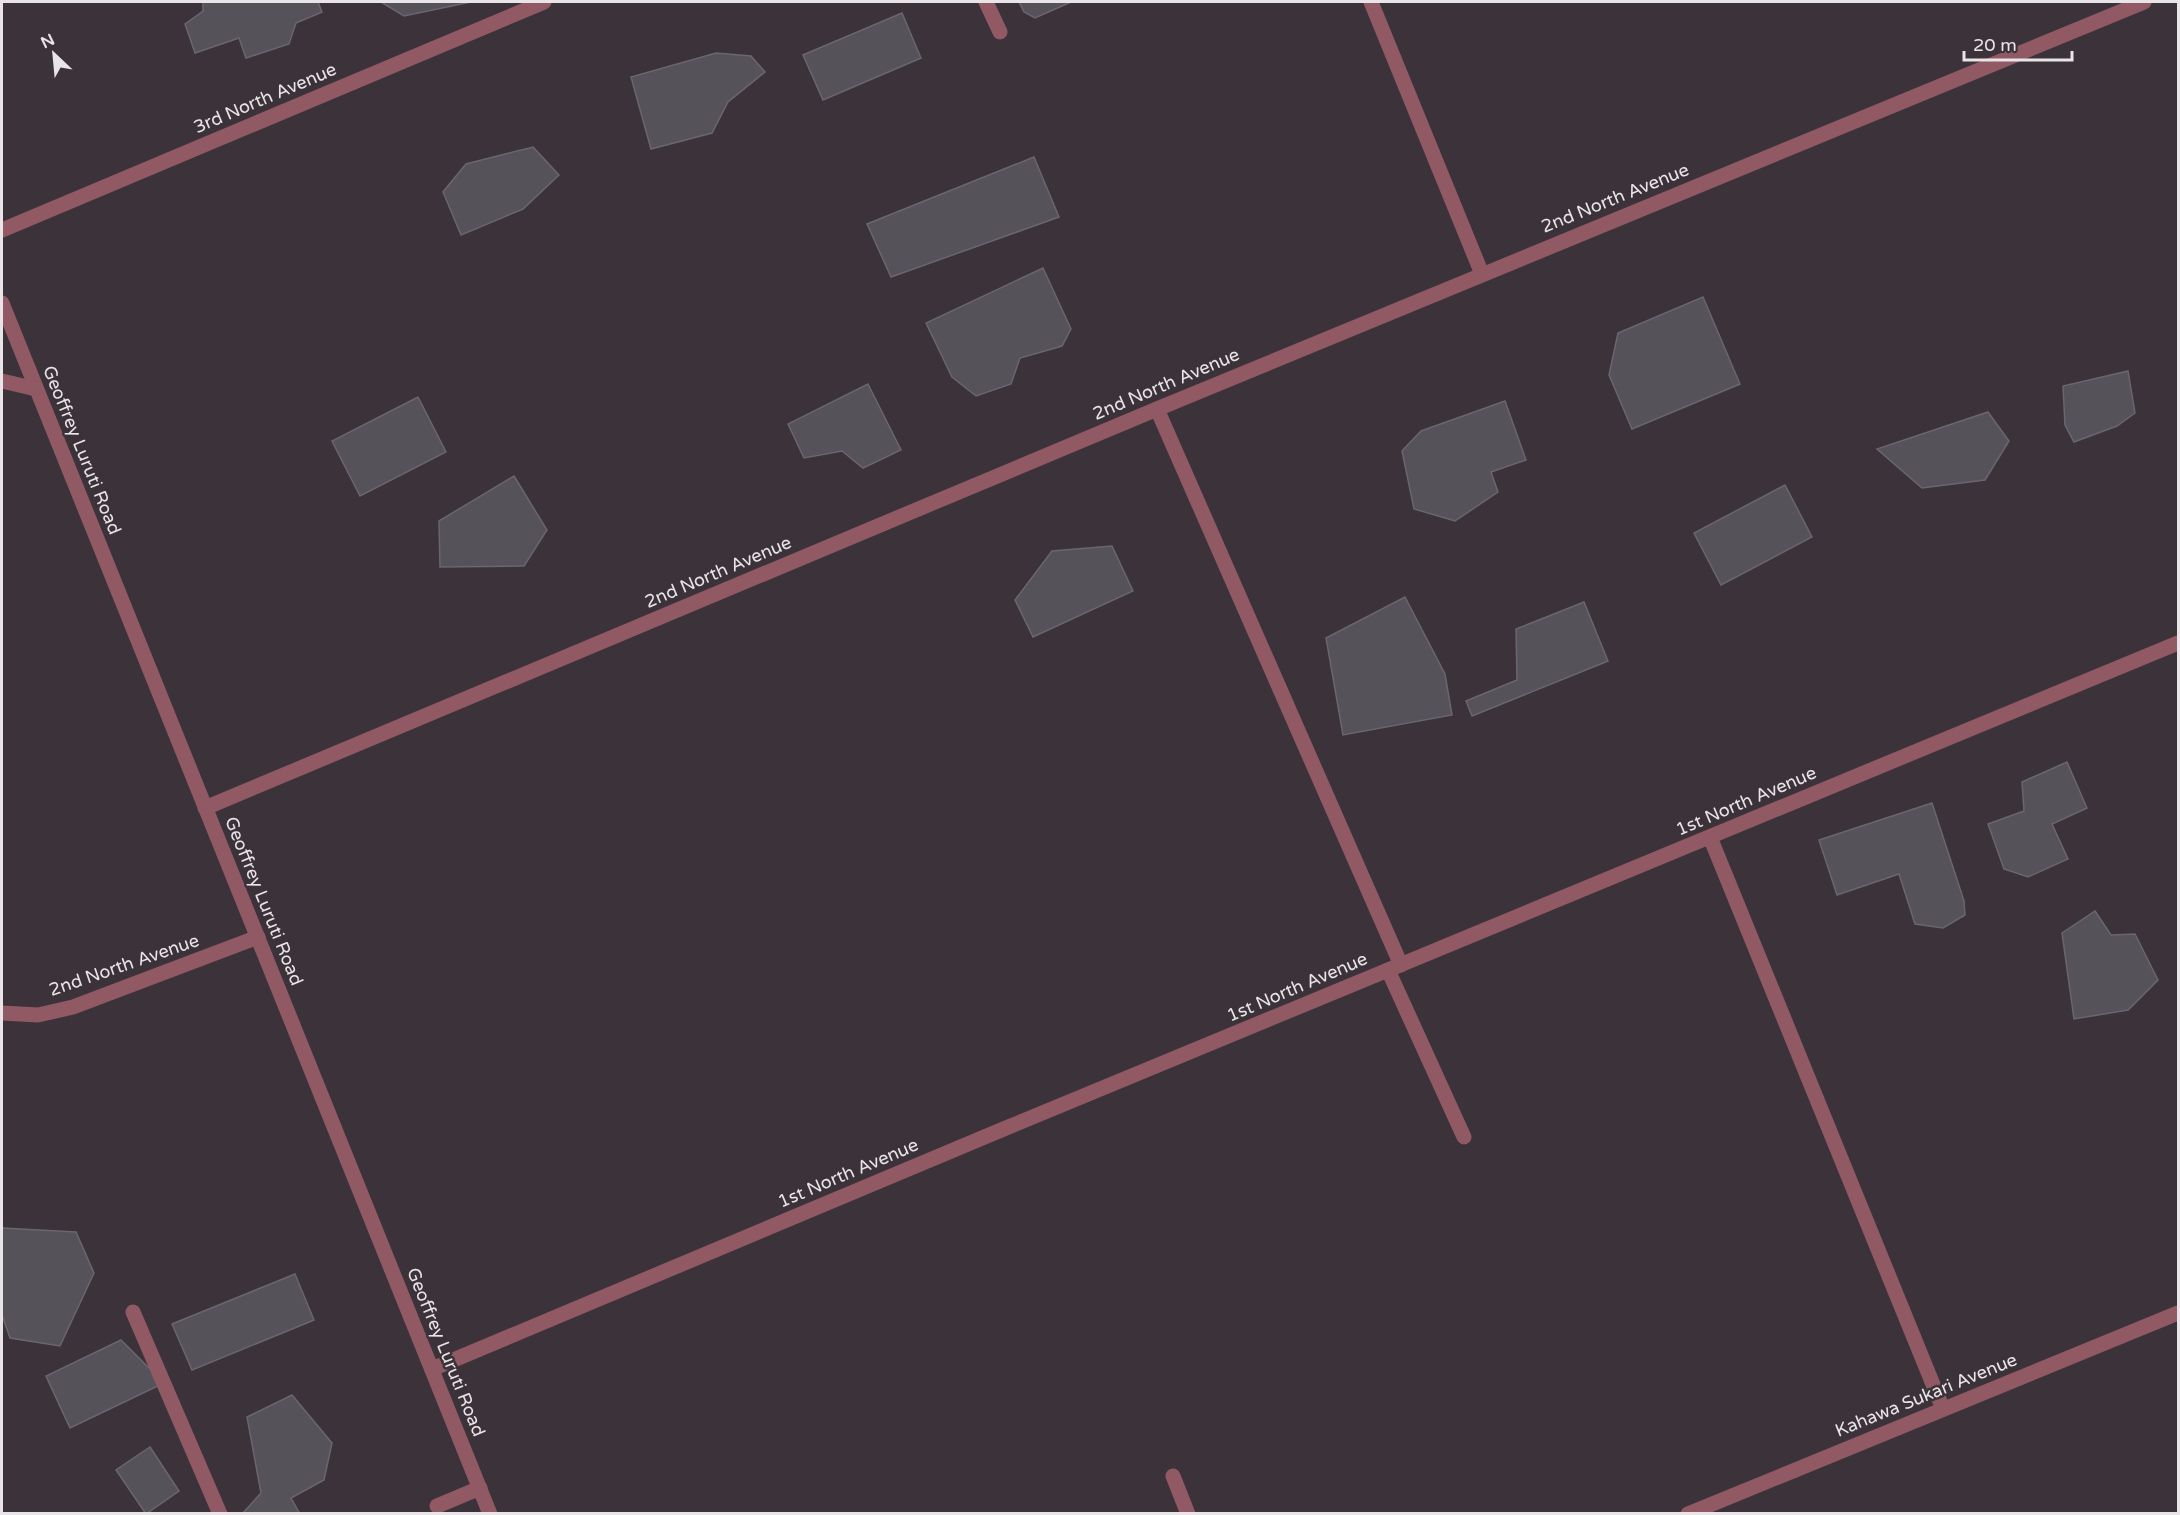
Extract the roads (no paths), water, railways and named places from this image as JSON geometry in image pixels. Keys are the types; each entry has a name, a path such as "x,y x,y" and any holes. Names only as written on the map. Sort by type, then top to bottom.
{"street":[{"name":"3rd North Avenue","path":"2,230 544,2"},
{"path":"986,2 1000,32"},
{"path":"1371,2 1482,274"},
{"name":"2nd North Avenue","path":"205,808 1157,409 2144,2"},
{"name":"Geoffrey Luruti Road","path":"2,303 490,1514"},
{"path":"2,381 36,389"},
{"path":"1157,409 1395,967 1464,1137"},
{"name":"1st North Avenue","path":"432,1369 2178,643"},
{"path":"1710,837 1943,1409"},
{"name":"2nd North Avenue","path":"2,1013 38,1015 73,1007 258,938"},
{"path":"133,1312 220,1514"},
{"name":"Kahawa Sukari Avenue","path":"1688,1514 2178,1313"},
{"path":"1173,1476 1188,1514"},
{"path":"437,1506 480,1488"}]}
